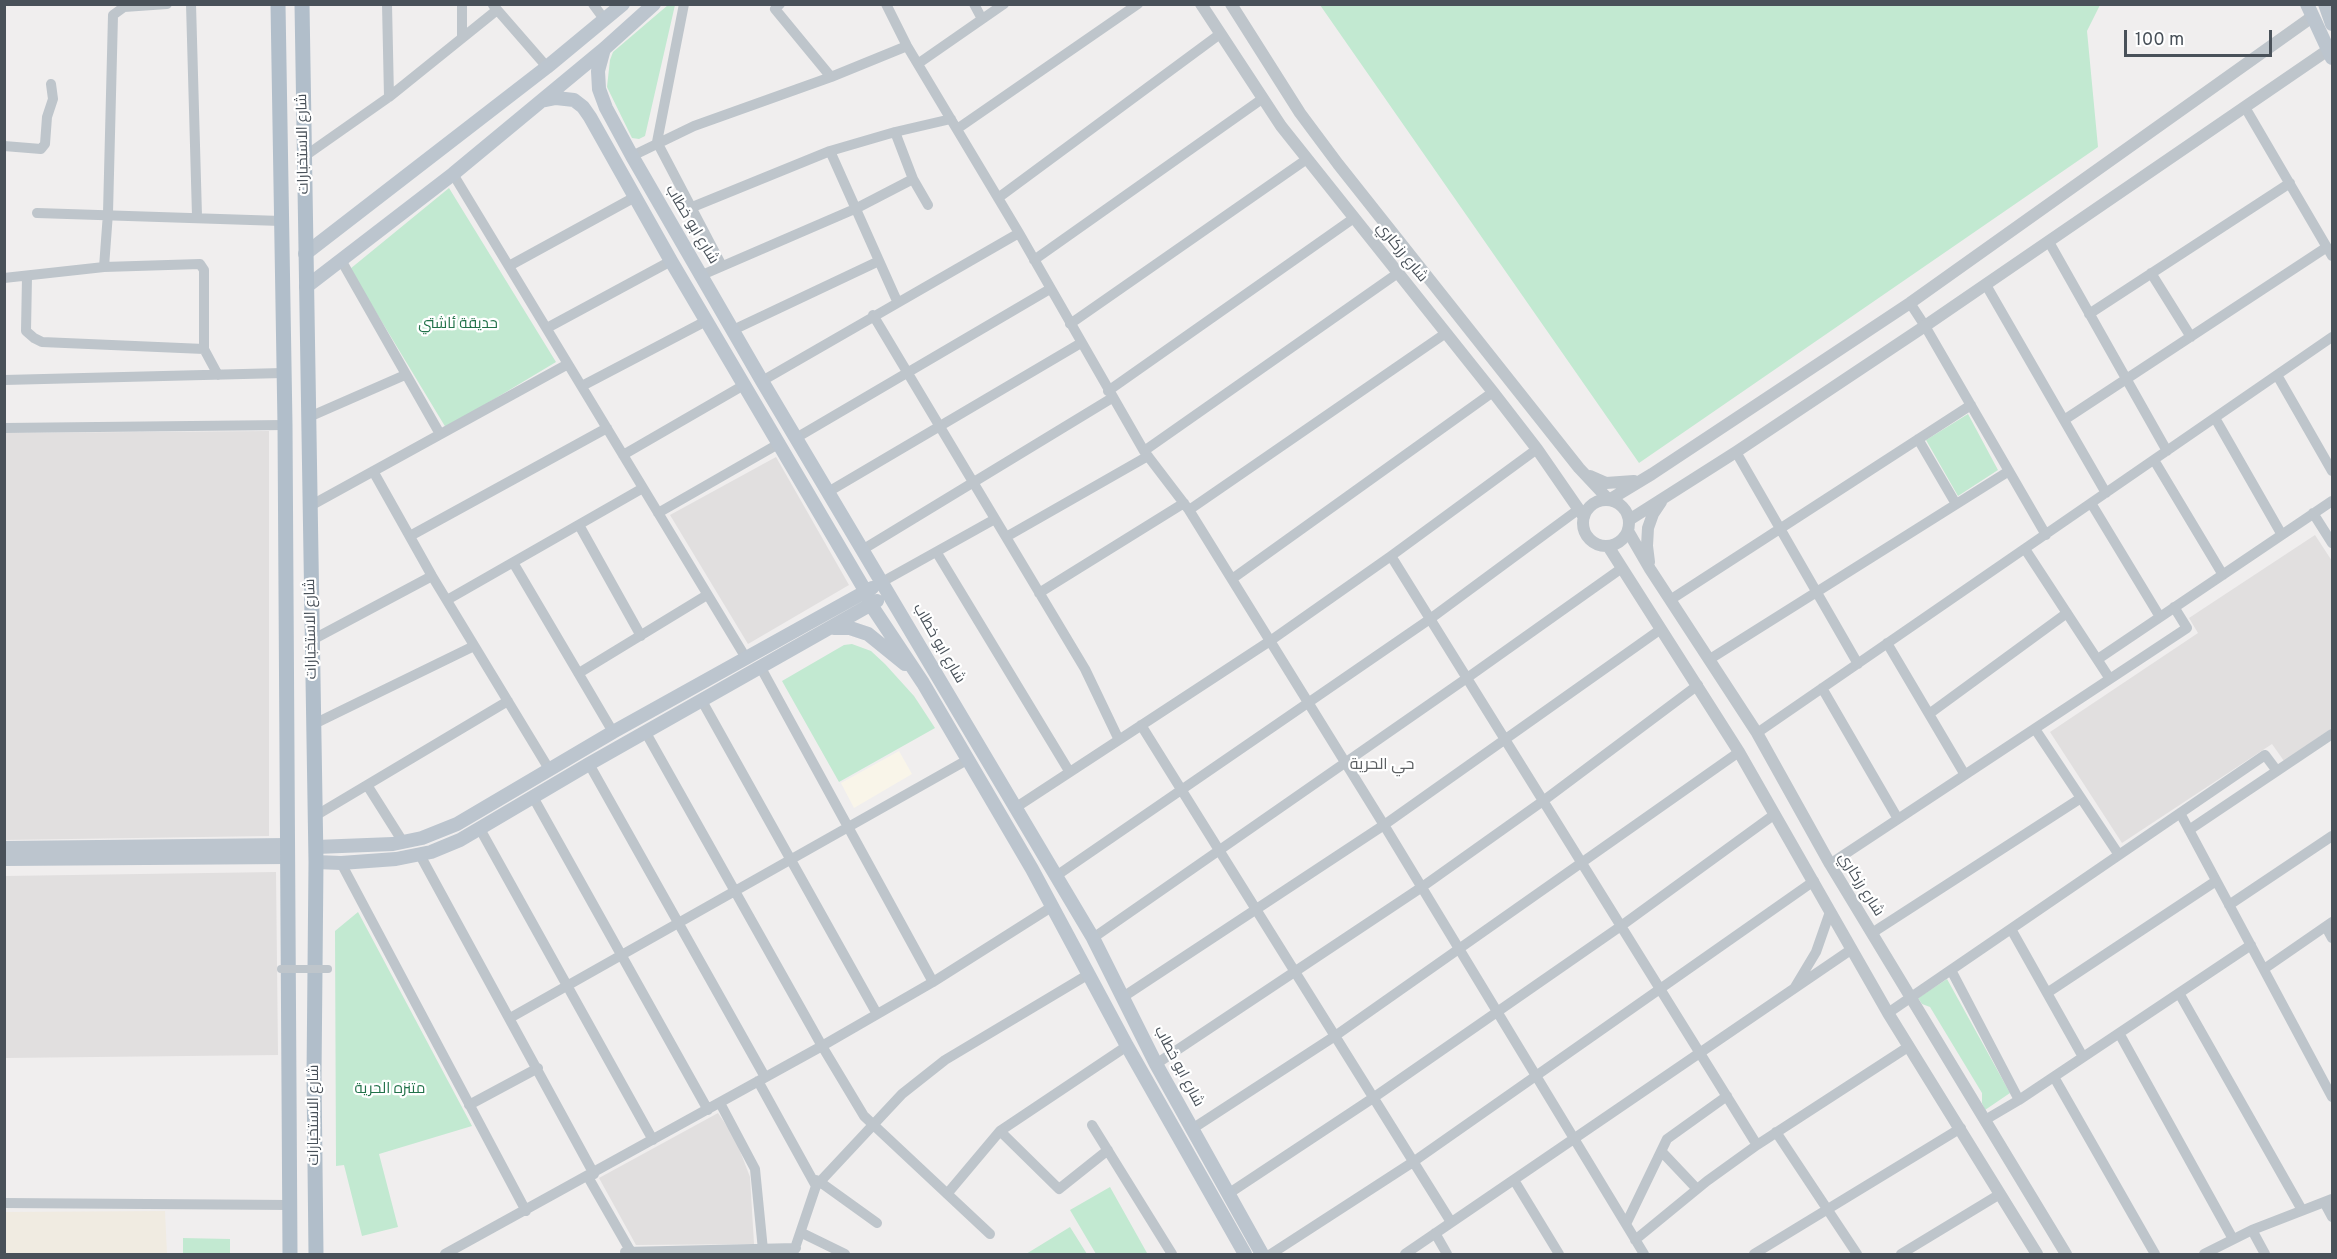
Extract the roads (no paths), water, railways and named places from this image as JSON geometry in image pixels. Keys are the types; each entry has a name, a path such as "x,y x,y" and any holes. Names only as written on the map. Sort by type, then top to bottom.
{"main road":[{"name":"شارع الاستخبارات","path":"278,4 285,425 290,1254"},
{"name":"شارع الاستخبارات","path":"302,4 316,847 314,1076 316,1254"},
{"path":"305,254 547,67 623,4"},
{"path":"306,286 453,174 604,49 654,4"},
{"path":"2325,4 2332,24"},
{"path":"2310,11 2330,54"},
{"path":"280,36 303,34"},
{"name":"شارع ابو خطاب","path":"604,49 598,79 606,108 632,156 762,381 1093,938 1156,1064 1262,1254"},
{"path":"541,101 556,98 573,100 583,107 590,117 671,261 780,443 868,598 923,683 1032,869 1127,1046 1245,1254"},
{"path":"590,117 606,108"},
{"path":"285,485 309,484"},
{"path":"316,847 374,846 403,842 457,824 613,732 746,658 886,588"},
{"path":"316,862 382,861 420,855 441,848 480,829 589,764 831,628 868,598"},
{"path":"831,628 850,628 868,634 897,657 923,683"},
{"path":"4,848 288,851"},
{"path":"4,859 288,851"},
{"path":"1032,869 1047,860"},
{"path":"290,1076 314,1076"},
{"path":"1236,1239 1249,1231"}],"street":[{"path":"104,267 108,213 113,15 124,7 166,4"},
{"path":"192,4 197,216"},
{"path":"387,4 388,97"},
{"path":"462,4 462,38"},
{"path":"592,4 604,19"},
{"path":"684,4 657,142 690,208 723,266"},
{"path":"780,4 775,9 831,77"},
{"path":"886,4 1110,395 1146,454 1187,507 1232,579 1459,947 1644,1254"},
{"path":"974,4 982,19"},
{"path":"919,63 1004,4"},
{"path":"957,129 1138,4"},
{"name":"شارع رزكاري","path":"1202,4 1281,126 1493,392 1582,513"},
{"name":"شارع رزكاري","path":"1231,4 1300,113 1579,468 1609,500"},
{"path":"304,156 388,97 462,38 495,7 547,67"},
{"path":"1056,876 1593,504 1609,500 1652,474 1910,303 2310,11"},
{"path":"998,198 1220,34"},
{"path":"632,156 694,126 831,77 908,46"},
{"path":"1582,513 1583,525 1588,537 1599,545 1608,546 1620,541 1628,525 1665,496 1736,452 2246,108 2330,54"},
{"path":"4,146 41,149 45,144 46,117 53,99 51,84"},
{"path":"1034,260 1262,99"},
{"path":"2064,420 2191,337 2330,251 2246,108"},
{"path":"1281,126 1300,113"},
{"path":"690,208 830,151 951,119"},
{"path":"895,132 913,178 928,205"},
{"path":"830,151 897,302"},
{"path":"1070,324 1307,159"},
{"path":"453,174 746,658"},
{"path":"702,275 857,208 913,178"},
{"path":"2089,314 2290,183"},
{"path":"509,266 635,197"},
{"path":"37,213 108,213 281,220"},
{"path":"862,550 974,483 1110,395 1354,218"},
{"path":"762,381 873,315 1019,233"},
{"path":"2049,242 2167,451"},
{"path":"341,260 440,434"},
{"path":"547,328 671,261"},
{"path":"733,330 879,261"},
{"path":"4,278 104,267 200,264 204,270 204,349 218,375"},
{"path":"1006,537 1146,454 1398,273"},
{"path":"2151,273 2191,337"},
{"path":"27,277 26,331 42,342 204,349"},
{"path":"1986,285 2106,493"},
{"path":"796,438 1050,289"},
{"path":"1910,303 2046,535"},
{"path":"873,315 1085,669 1119,740"},
{"path":"582,386 706,321"},
{"path":"1039,592 1187,507 1446,333"},
{"path":"1756,733 2332,337"},
{"path":"828,492 1081,343"},
{"path":"310,506 568,363"},
{"path":"4,380 283,373"},
{"path":"309,417 405,375"},
{"path":"2277,375 2332,471"},
{"path":"623,455 744,385"},
{"path":"1232,579 1493,392"},
{"path":"1670,600 1971,405"},
{"path":"2215,418 2282,535"},
{"path":"4,428 285,425"},
{"path":"410,536 607,428"},
{"path":"1918,439 1956,504"},
{"path":"658,513 780,443"},
{"path":"1015,808 1270,641 1537,449"},
{"path":"1736,452 1858,664"},
{"path":"2154,460 2223,575"},
{"path":"1579,468 1606,483 1629,483 1652,474"},
{"path":"373,471 432,576 549,769"},
{"path":"1710,659 2009,471"},
{"path":"447,600 514,564 643,488"},
{"path":"1650,569 1647,546 1648,528 1653,514 1665,496"},
{"path":"1609,500 1622,507 1628,525"},
{"path":"2098,659 2332,501"},
{"path":"2091,503 2160,617"},
{"path":"2313,513 2332,543"},
{"path":"886,588 937,552 995,519"},
{"path":"579,525 641,636"},
{"name":"شارع رزكاري","path":"1628,525 1650,569 1756,733 1830,864 2066,1254"},
{"path":"1608,546 1739,752 1908,1047 1961,1128 2037,1254"},
{"path":"2025,549 2110,679"},
{"path":"937,552 1069,771"},
{"path":"1391,556 1757,1145"},
{"path":"514,564 613,732"},
{"path":"1093,938 1622,568"},
{"path":"312,640 432,576"},
{"path":"579,673 707,595"},
{"path":"1830,864 2187,628 2174,608"},
{"path":"1929,714 2067,613"},
{"path":"1123,997 1384,825 1661,629"},
{"path":"1887,643 1965,775"},
{"path":"314,724 474,646"},
{"path":"761,668 933,982"},
{"path":"1156,1064 1422,887 1543,801 1698,685"},
{"path":"1822,688 1898,819"},
{"path":"315,816 508,701"},
{"path":"702,701 877,1014"},
{"path":"1141,725 1451,1222"},
{"path":"2035,729 2119,855"},
{"path":"646,733 822,1046 864,1116 990,1234"},
{"path":"2189,830 2332,734"},
{"path":"1192,1129 1335,1036 1739,752"},
{"path":"1888,1012 2265,755 2277,771"},
{"path":"510,1018 967,760"},
{"path":"589,764 679,923 816,1183 877,1223"},
{"path":"367,785 403,842"},
{"path":"533,797 708,1110"},
{"path":"1872,933 2081,798"},
{"path":"2180,813 2332,1097"},
{"path":"1228,1194 1373,1098 1621,926 1775,814"},
{"path":"480,829 653,1140"},
{"path":"2229,905 2332,836"},
{"path":"420,855 538,1068 629,1251 795,1251 816,1183 902,1094 945,1060 1089,974"},
{"path":"341,863 526,1211"},
{"path":"2047,993 2216,880"},
{"path":"1271,1254 1413,1161 1814,881"},
{"path":"446,1254 822,1046 933,982 1053,906"},
{"path":"1794,990 1816,951 1830,912"},
{"path":"2264,969 2329,925 2332,938"},
{"path":"2011,929 2083,1057"},
{"path":"1985,1120 2054,1077 2251,945"},
{"path":"1409,1253 1852,949"},
{"path":"281,969 328,969"},
{"path":"1951,970 2019,1100"},
{"path":"2179,993 2302,1210"},
{"path":"2119,1033 2233,1239"},
{"path":"947,1194 1000,1131 1127,1046"},
{"path":"1635,1240 1697,1189 1757,1145 1908,1047"},
{"path":"469,1105 538,1068"},
{"path":"2054,1077 2155,1254"},
{"path":"1626,1224 1667,1139 1727,1096"},
{"path":"720,1103 755,1169 770,1252"},
{"path":"1092,1125 1172,1254"},
{"path":"1754,1254 1961,1128"},
{"path":"1000,1131 1059,1189 1108,1150"},
{"path":"1776,1132 1857,1254"},
{"path":"1662,1152 1697,1189"},
{"path":"1514,1180 1559,1254"},
{"path":"1900,1254 2000,1194"},
{"path":"2204,1254 2252,1230 2328,1200 2332,1217"},
{"path":"4,1203 290,1205"},
{"path":"2252,1230 2265,1254"},
{"path":"802,1233 845,1254"},
{"path":"1435,1233 1447,1254"}],"district":[{"name":"حي الحرية","path":"1382,766"}],"park label":[{"name":"حديقة ئاشتي","path":"458,325"},
{"name":"متنزه الحرية","path":"390,1090"}]}
